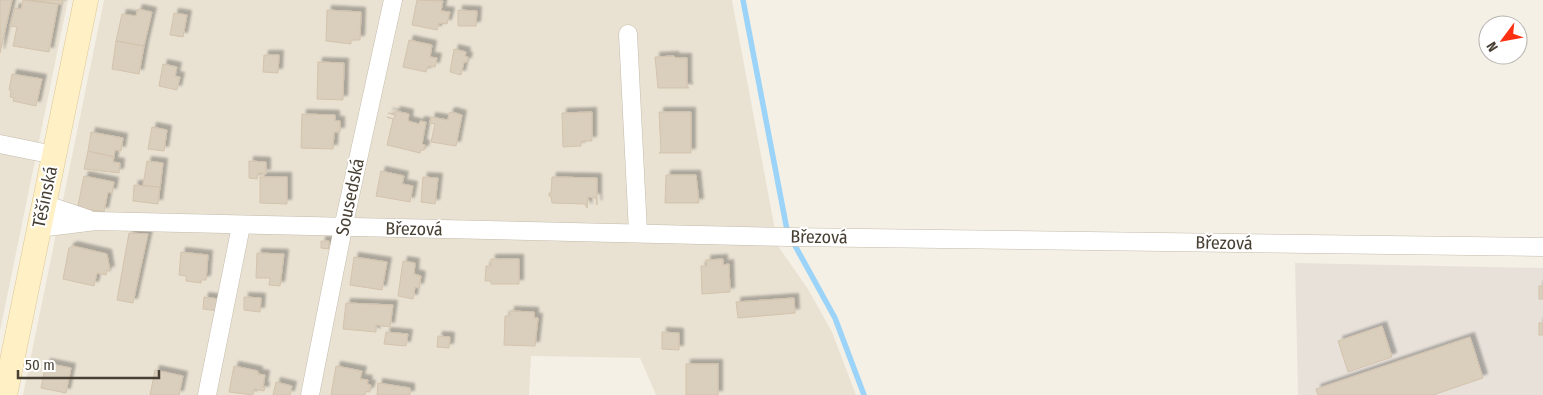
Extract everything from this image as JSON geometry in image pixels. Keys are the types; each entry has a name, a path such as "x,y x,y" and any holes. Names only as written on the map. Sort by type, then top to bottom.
{"main road":[{"name":"Těšínská","path":"5,395 86,0"}],"street":[{"name":"Sousedská","path":"310,395 343,228 392,0"},
{"path":"628,34 638,232"},
{"path":"0,144 54,155"},
{"name":"Březová","path":"44,204 96,221"},
{"name":"Březová","path":"39,228 96,221 242,226 638,232 788,237 1543,247"},
{"path":"206,395 235,249 242,226"}],"shaded area":[{"path":"0,0 68,0 0,331"},
{"path":"104,0 732,0 778,246 808,289 832,332 856,395 656,395 640,358 531,356 529,395 23,395"},
{"path":"1295,263 1543,268 1543,395 1298,395"}],"building":[{"path":"0,0 12,0 0,53"},
{"path":"23,0 58,4 49,52 13,46 17,27 10,26 15,8 21,9"},
{"path":"31,0 63,0 62,4 58,4"},
{"path":"417,0 443,1 441,11 450,12 447,24 439,23 437,30 412,25"},
{"path":"138,9 152,12 144,46 116,41 122,14 136,16"},
{"path":"327,10 361,12 360,40 351,40 351,44 326,41"},
{"path":"458,10 477,11 476,26 458,26"},
{"path":"174,13 187,15 183,37 170,35"},
{"path":"409,40 432,45 430,57 437,58 435,67 428,66 426,72 403,67"},
{"path":"116,41 144,46 139,74 112,69"},
{"path":"454,49 466,52 465,56 468,57 467,62 464,62 461,75 450,72"},
{"path":"264,55 279,55 278,73 263,72"},
{"path":"674,56 675,58 687,58 687,86 689,88 658,88 655,57"},
{"path":"318,62 344,63 343,100 317,99"},
{"path":"163,64 177,67 175,76 180,77 177,90 159,86"},
{"path":"12,74 42,79 36,106 13,101 14,98 10,97 11,90 9,90"},
{"path":"396,111 409,114 408,121 419,124 420,121 426,122 422,144 425,145 424,150 421,150 420,153 387,145 393,119 387,117 394,119 395,115 388,113 395,114"},
{"path":"592,112 592,141 581,141 581,146 563,147 562,113"},
{"path":"659,112 691,112 691,153 659,153 661,151"},
{"path":"449,113 462,115 456,146 431,142 435,124 430,123 431,117 448,120"},
{"path":"302,114 335,115 335,121 340,121 340,132 334,132 333,149 301,148"},
{"path":"152,127 167,130 164,151 148,149"},
{"path":"91,132 123,138 121,151 115,150 114,157 88,151"},
{"path":"88,151 114,157 113,162 120,163 119,173 84,169"},
{"path":"147,161 163,163 160,188 143,185"},
{"path":"249,161 266,162 266,174 258,173 257,179 249,178"},
{"path":"381,171 404,176 402,184 413,186 410,202 376,196"},
{"path":"666,175 696,175 699,203 665,203"},
{"path":"84,176 114,182 112,193 108,192 104,212 80,208 78,205"},
{"path":"260,177 287,177 287,204 260,203"},
{"path":"423,177 438,178 435,204 421,202"},
{"path":"552,177 597,178 597,205 596,198 588,197 587,208 585,204 552,203 549,193 551,193"},
{"path":"134,185 160,187 158,204 133,201"},
{"path":"129,233 148,234 133,303 117,300"},
{"path":"321,241 329,241 329,249 321,248"},
{"path":"73,246 107,254 110,271 107,270 106,275 97,273 94,286 63,279 69,248"},
{"path":"181,252 208,255 206,280 201,280 201,283 186,281 186,276 179,275"},
{"path":"257,253 284,254 280,286 269,285 270,278 256,278"},
{"path":"354,257 387,262 382,290 350,285"},
{"path":"491,259 519,259 519,284 491,284 491,281 485,281 486,266 491,266"},
{"path":"723,259 723,265 729,264 730,292 702,294 701,266 707,266 706,260"},
{"path":"403,261 415,263 414,274 421,276 419,288 415,287 413,299 398,296"},
{"path":"1539,286 1543,286 1543,299 1539,299"},
{"path":"204,297 219,299 218,311 203,309"},
{"path":"244,297 261,298 260,312 244,310"},
{"path":"794,298 795,313 738,318 736,302"},
{"path":"346,303 393,305 390,327 376,325 376,332 343,329"},
{"path":"510,311 534,312 534,318 538,318 535,346 504,345 505,316 510,316"},
{"path":"1539,323 1543,323 1543,335 1539,335"},
{"path":"1382,326 1392,357 1348,372 1338,341"},
{"path":"386,332 408,334 406,346 384,344"},
{"path":"662,332 679,333 679,350 662,349"},
{"path":"438,336 450,337 449,348 437,347"},
{"path":"1470,337 1483,378 1433,395 1318,395 1316,389"},
{"path":"46,363 71,368 66,393 41,388"},
{"path":"686,364 718,364 718,395 686,395"},
{"path":"234,366 258,371 258,374 265,375 264,391 254,389 253,395 229,392"},
{"path":"336,366 362,371 360,379 368,380 367,384 371,385 369,392 366,391 365,395 331,395"},
{"path":"155,370 183,376 179,395 150,395"},
{"path":"276,382 292,386 290,395 273,395"},
{"path":"378,383 410,388 410,395 377,395"}],"waterway":[{"path":"743,0 787,230"},
{"path":"793,242 835,318 864,395"}]}
